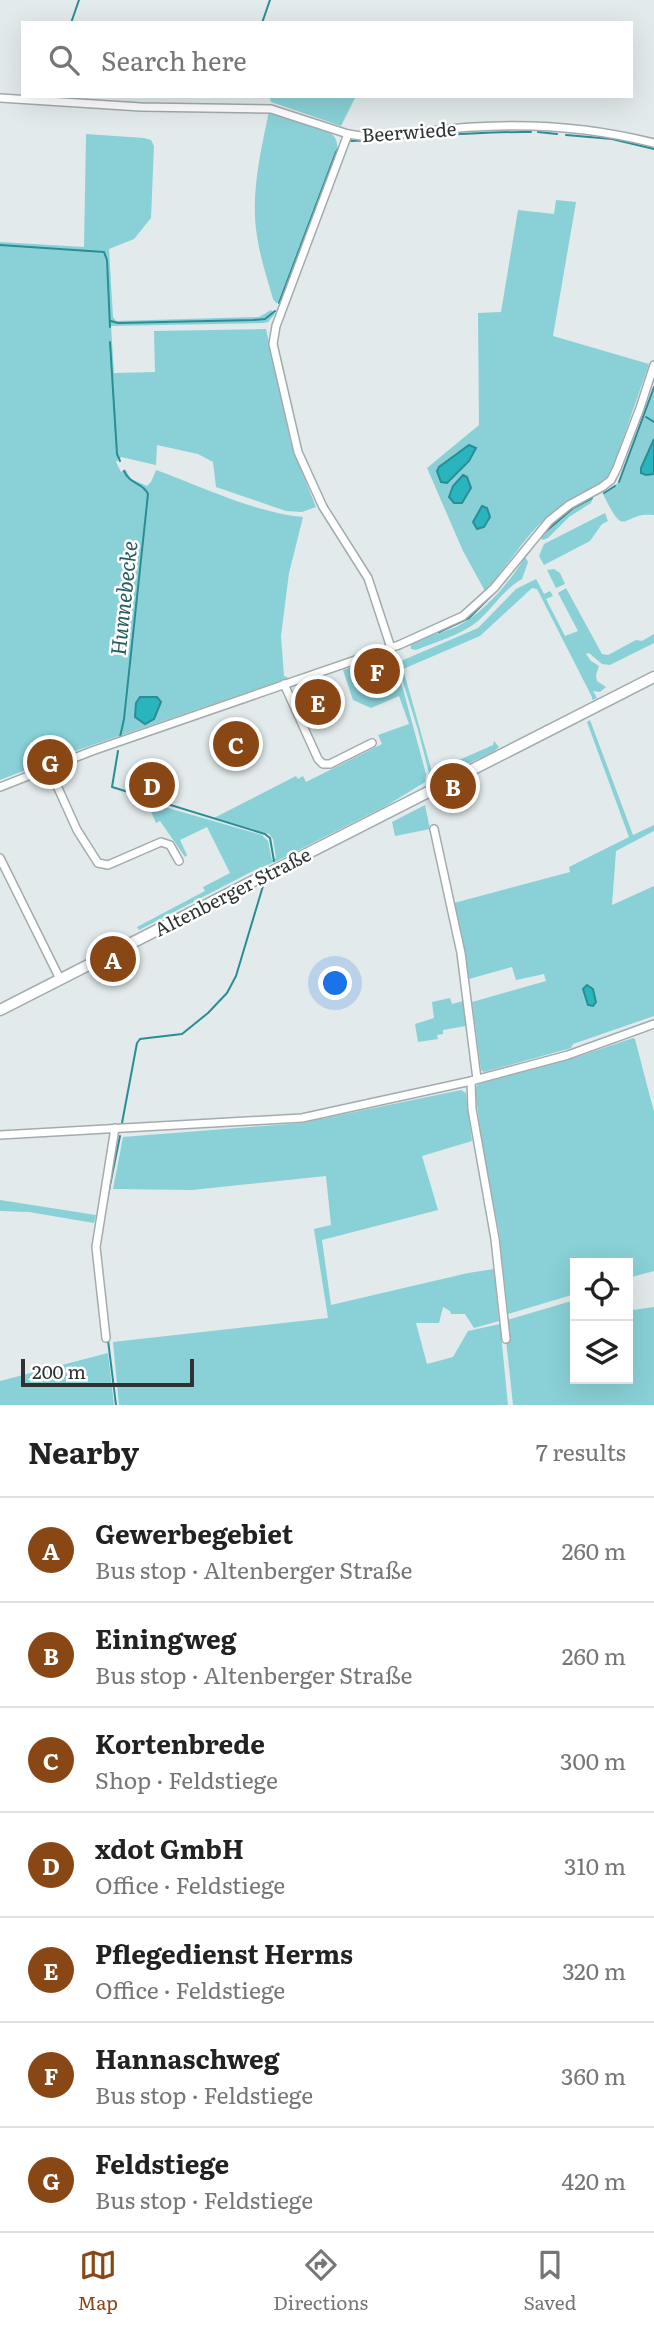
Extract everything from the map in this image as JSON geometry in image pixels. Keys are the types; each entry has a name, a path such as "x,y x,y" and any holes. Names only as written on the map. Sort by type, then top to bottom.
{"main road":[{"name":"Altenberger Straße","path":"0,1010 654,677"}],"street":[{"name":"Beerwiede","path":"0,98 141,107 271,109 348,134 378,136 476,127 548,127 621,135 654,143"},
{"path":"348,134 276,326 273,344 298,452 323,507 368,578 391,648"},
{"path":"0,787 391,648 456,621 471,611 494,588 549,522 569,505 607,484 620,462 654,365"},
{"path":"284,684 318,759 324,764 330,764 372,743"},
{"path":"49,768 76,830 97,863 108,865 161,842 170,845 179,861"},
{"path":"434,829 461,953 474,1080 472,1109 495,1240 506,1339"},
{"path":"0,858 60,979"},
{"path":"0,1135 302,1118 474,1080 568,1055 654,1024"},
{"path":"106,1338 96,1247 115,1128"}],"shaded area":[{"path":"270,98 355,98 341,126 271,102"},
{"path":"269,111 331,133 337,146 337,156 282,303 276,303 273,299 260,252 255,220 257,173"},
{"path":"86,134 151,140 154,146 151,218 134,239 109,249 113,317 116,321 259,317 271,310 275,314 268,322 263,323 111,326 114,373 155,372 154,331 266,329 291,444 316,507 302,512 286,511 216,487 213,462 198,454 157,445 156,465 121,457 116,462 121,472 125,469 131,479 147,486 156,470 247,505 303,517 289,573 281,636 284,676 289,678 75,751 0,780 0,242 84,247","holes":["140,697 157,697 142,723"]},
{"path":"556,200 576,202 553,336 649,364 611,473 548,516 485,591 463,551 427,468 479,425 478,313 501,312 518,210 554,214","holes":["471,445 476,450 450,480 441,481 437,471 439,467"]},
{"path":"654,386 654,515 621,521 603,494 619,482"},
{"path":"654,439 654,474 646,475 641,473 641,468"},
{"path":"469,445 476,448 469,461 447,483 441,482 437,471 439,467"},
{"path":"463,475 467,477 471,488 462,503 454,503 449,497 453,486"},
{"path":"593,498 591,503 569,517 548,538 540,538 573,508"},
{"path":"482,506 487,508 490,517 484,527 477,529 473,522"},
{"path":"605,513 608,521 602,524 590,541 544,565 539,556 544,544"},
{"path":"525,557 528,562 522,579 478,621 448,638 416,650 411,649 410,642 456,627 486,606 512,577"},
{"path":"554,569 560,573 565,584 556,588 547,570"},
{"path":"536,579 544,594 550,591 553,596 546,599 565,636 578,631 558,593 566,588 602,654 608,655 654,634 654,643 610,665 602,664 589,653 586,654 599,666 597,681 606,687 600,692 593,691 597,698 592,700 537,589 532,588 480,636 403,669 432,772 493,745 494,741 499,747 431,781 394,654 397,653 401,661 478,628 516,589"},
{"path":"362,664 380,673 397,667 426,774 425,782 386,806 139,930 137,927 205,891 203,887 230,873 207,827 180,840 187,855 185,857 160,821 156,823 147,802 262,835 268,841 272,860 276,858 273,839 269,834 214,818 296,776 298,779 303,776 306,782 382,744 378,735 409,724 399,696 371,708 353,700 343,670"},
{"path":"140,697 157,697 161,702 154,719 145,724 135,717 136,703"},
{"path":"590,720 633,835 654,825 654,831 616,851 612,905 654,886 654,1016 573,1044 571,1048 484,1072 481,1070 472,1002 546,981 544,974 516,980 512,967 469,979 454,903 570,872 569,867 629,837 587,722"},
{"path":"425,805 430,829 395,836 392,822"},
{"path":"587,985 593,989 596,1002 593,1006 588,1005 583,989"},
{"path":"450,998 452,1004 463,1001 466,1026 443,1030 443,1034 437,1035 438,1039 418,1042 415,1024 434,1018 432,1002"},
{"path":"635,1039 654,1112 654,1271 633,1277 633,1258 570,1258 570,1295 508,1314 499,1232 482,1144 475,1089 478,1084"},
{"path":"461,1090 466,1093 472,1141 422,1156 438,1210 322,1240 331,1305 494,1269 499,1321 474,1328 465,1314 451,1314 443,1307 439,1323 416,1323 427,1364 453,1357 468,1331 500,1324 508,1405 119,1405 113,1342 328,1318 314,1229 331,1225 326,1176 192,1190 113,1189 123,1137 301,1123"},
{"path":"0,1200 96,1215 94,1223 29,1212 0,1211"},
{"path":"570,1301 570,1384 633,1384 633,1310 654,1307 654,1405 513,1405 504,1321"},
{"path":"108,1353 114,1405 0,1405 0,1381"}],"waterway":[{"path":"72,21 79,0"},
{"path":"263,21 270,0"},
{"path":"351,141 531,132"},
{"path":"538,132 557,134"},
{"path":"566,135 612,139 654,149"},
{"path":"279,303 340,146"},
{"name":"Hunnebecke","path":"0,245 104,252 107,260 110,327"},
{"path":"111,321 253,320 265,319 275,311"},
{"name":"Hunnebecke","path":"110,342 117,454 120,461"},
{"path":"619,482 654,387"},
{"path":"646,417 654,422"},
{"name":"Hunnebecke","path":"120,737 148,494 124,471"},
{"path":"604,493 615,486"},
{"path":"544,533 573,508 592,498"},
{"path":"502,584 530,550"},
{"path":"439,632 469,618 499,588"},
{"name":"Hunnebecke","path":"118,751 112,787 265,834 270,838 274,861"},
{"name":"Hunnebecke","path":"122,1123 137,1043 140,1039 182,1034 227,993 236,976 263,886"},
{"name":"Hunnebecke","path":"105,1210 120,1136"},
{"name":"Hunnebecke","path":"108,1340 116,1405"}],"place":[{"name":"Hannaschweg","path":"377,671"},
{"name":"Pflegedienst Herms","path":"318,702"},
{"name":"Kortenbrede","path":"236,744"},
{"name":"Feldstiege","path":"50,762"},
{"name":"xdot GmbH","path":"152,785"},
{"name":"Einingweg","path":"453,786"},
{"name":"Gewerbegebiet","path":"113,959"}]}
